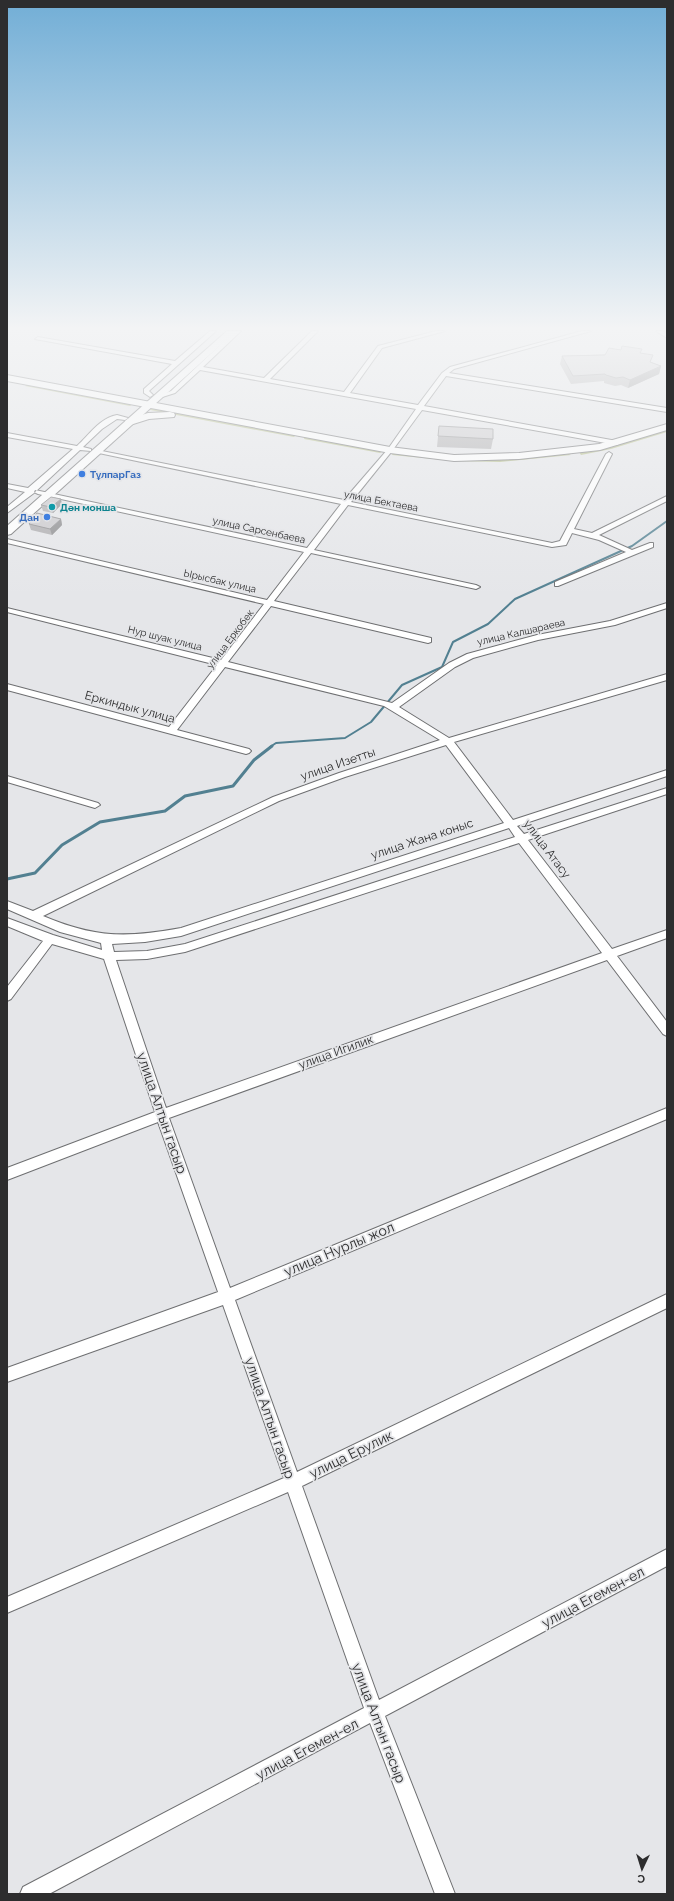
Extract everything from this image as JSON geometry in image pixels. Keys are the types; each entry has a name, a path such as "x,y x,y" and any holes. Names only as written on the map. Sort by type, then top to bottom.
{"main road":[{"path":"7,532 50,495 93,451 128,420"},
{"path":"198,420 454,463 518,464 576,454 667,427"},
{"path":"222,420 301,437"},
{"path":"576,454 609,454 667,435"},
{"path":"7,520 35,491 93,451"}],"street":[{"path":"7,511 35,491 93,435 94,431 110,420"},
{"name":"улица Еркобек","path":"172,731 345,504 388,453 413,420"},
{"path":"491,420 617,443"},
{"name":"улица Бектаева","path":"7,435 93,451 345,504 552,545 564,543 609,454"},
{"name":"улица Сарсенбаева","path":"7,486 476,587"},
{"path":"594,536 667,498"},
{"path":"570,530 617,544 632,553"},
{"name":"Ырысбак улица","path":"7,541 269,604 428,640"},
{"path":"558,584 650,545"},
{"name":"улица Калшараева","path":"390,706 452,665 470,656 537,638 612,623 667,606"},
{"name":"Нур шуак улица","path":"7,610 390,706"},
{"name":"улица Изетты","path":"33,916 276,799 342,775 448,741 667,677"},
{"name":"Еркиндык улица","path":"7,687 246,751"},
{"name":"улица Атасу","path":"390,706 448,741 667,1031"},
{"name":"улица Жана коныс","path":"7,905 84,936 106,939 142,939 185,930 667,773"},
{"path":"7,779 95,805"},
{"path":"7,922 50,939 109,956 147,955 196,944 667,791"},
{"path":"185,930 196,944"},
{"name":"улица Игилик","path":"7,1174 162,1115 667,934"},
{"path":"7,996 50,939"},
{"name":"улица Алтын гасыр","path":"106,939 109,956 162,1115 375,1713 445,1894"},
{"name":"улица Нурлы жол","path":"7,1375 227,1296 667,1113"},
{"name":"улица Ерулик","path":"7,1605 293,1482 667,1301"},
{"name":"улица Егемен-ел","path":"30,1894 375,1713 667,1557"}],"green space":[{"path":"202,420 217,420 296,435 294,437"},
{"path":"667,429 667,432 611,449 581,455 579,452 609,448"},
{"path":"305,436 383,451 380,453 304,439"},
{"path":"393,453 455,460 498,460 571,455 500,462 454,461 392,455"}],"building":[{"path":"439,426 493,429 493,439 438,436"},
{"path":"51,497 61,499 51,507 41,505"},
{"path":"37,513 61,519 50,529 29,524"}],"waterway":[{"path":"270,747 276,743 345,738 371,722 402,685 442,667 453,642 488,624 515,599 632,546 667,521"},
{"path":"7,879 35,873 62,845 100,822 165,811 185,796 233,786 254,760 272,746"}],"place":[{"name":"ТұлпарГаз","path":"82,474"},
{"name":"Дән монша","path":"52,507"},
{"name":"Дан","path":"47,517"}]}
